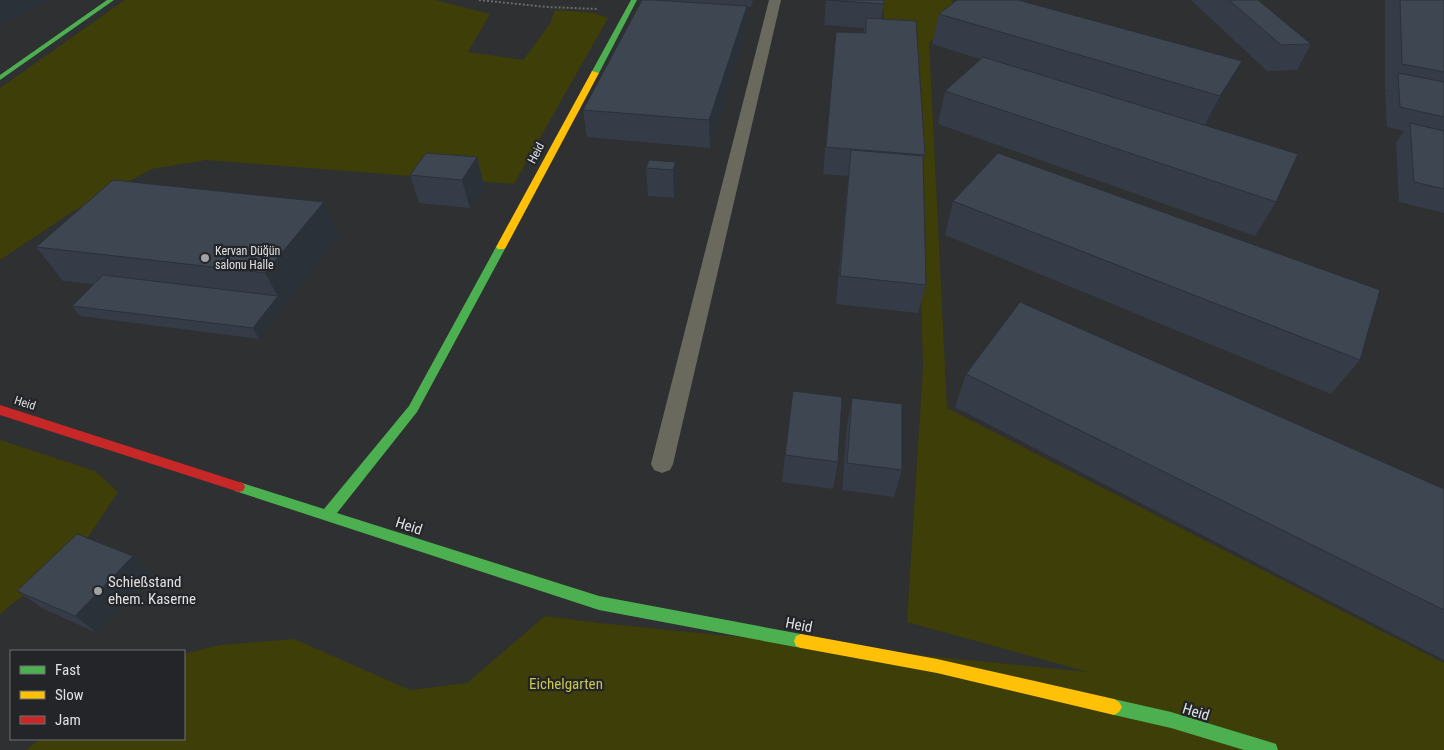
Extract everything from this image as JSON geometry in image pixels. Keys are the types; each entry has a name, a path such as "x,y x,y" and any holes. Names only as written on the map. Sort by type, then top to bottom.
{"street":[{"path":"0,78 111,0"},
{"name":"Heid","path":"327,515 413,409 631,5"},
{"name":"Heid","path":"0,410 599,603 937,666 1171,720 1270,750"}],"lane":[{"path":"662,464 775,0"}],"path":[{"path":"479,0 547,7 631,5"}],"green space":[{"path":"125,0 435,0 490,14 468,52 523,60 550,24 555,10 594,13 608,18 514,184 206,160 152,169 72,212 0,260 0,88"},
{"name":"Eichelgarten","path":"884,0 950,0 970,14 929,42 947,408 1444,663 1444,750 26,750 39,740 185,740 185,654 220,645 294,639 410,690 467,683 545,616 1088,672 907,622 923,367 914,44 883,41"},
{"path":"0,440 95,471 118,492 78,552 0,614"}],"building":[{"path":"642,0 747,6 709,120 583,110"},
{"path":"826,0 884,0 884,4"},
{"path":"957,0 1018,0 1242,61 1220,96 939,14"},
{"path":"1229,0 1258,0 1311,44 1281,45"},
{"path":"1400,0 1444,0 1444,72 1402,64"},
{"path":"866,18 916,21 925,155 826,147 836,32 866,33"},
{"path":"983,57 1298,154 1276,202 945,91"},
{"path":"1398,73 1444,82 1444,117 1400,107"},
{"path":"1410,123 1444,131 1444,189 1414,182"},
{"path":"851,150 923,156 926,285 840,276"},
{"path":"426,153 477,157 462,180 410,175"},
{"path":"998,153 1380,290 1360,360 953,201"},
{"path":"649,160 676,162 673,170 646,168"},
{"path":"113,180 324,202 265,273 36,247"},
{"path":"103,275 278,296 253,328 72,306"},
{"path":"1020,302 1444,489 1444,610 966,374"},
{"path":"793,391 842,397 838,462 785,455"},
{"path":"852,398 902,404 902,470 847,463"},
{"path":"77,534 133,556 75,616 17,591"}],"traffic: fast":[{"path":"0,78 111,0"},
{"path":"595,73 634,0"},
{"path":"327,515 413,409 501,247"},
{"path":"239,487 599,603 801,641"},
{"path":"1114,707 1171,720 1270,750"}],"traffic: slow":[{"path":"501,247 595,73"},
{"path":"801,641 937,666 1114,707"}],"traffic: jam":[{"path":"0,410 239,487"}],"place":[{"name":"Kervan Düğün salonu Halle","path":"205,258"},
{"name":"Schießstand ehem. Kaserne","path":"98,591"}]}
